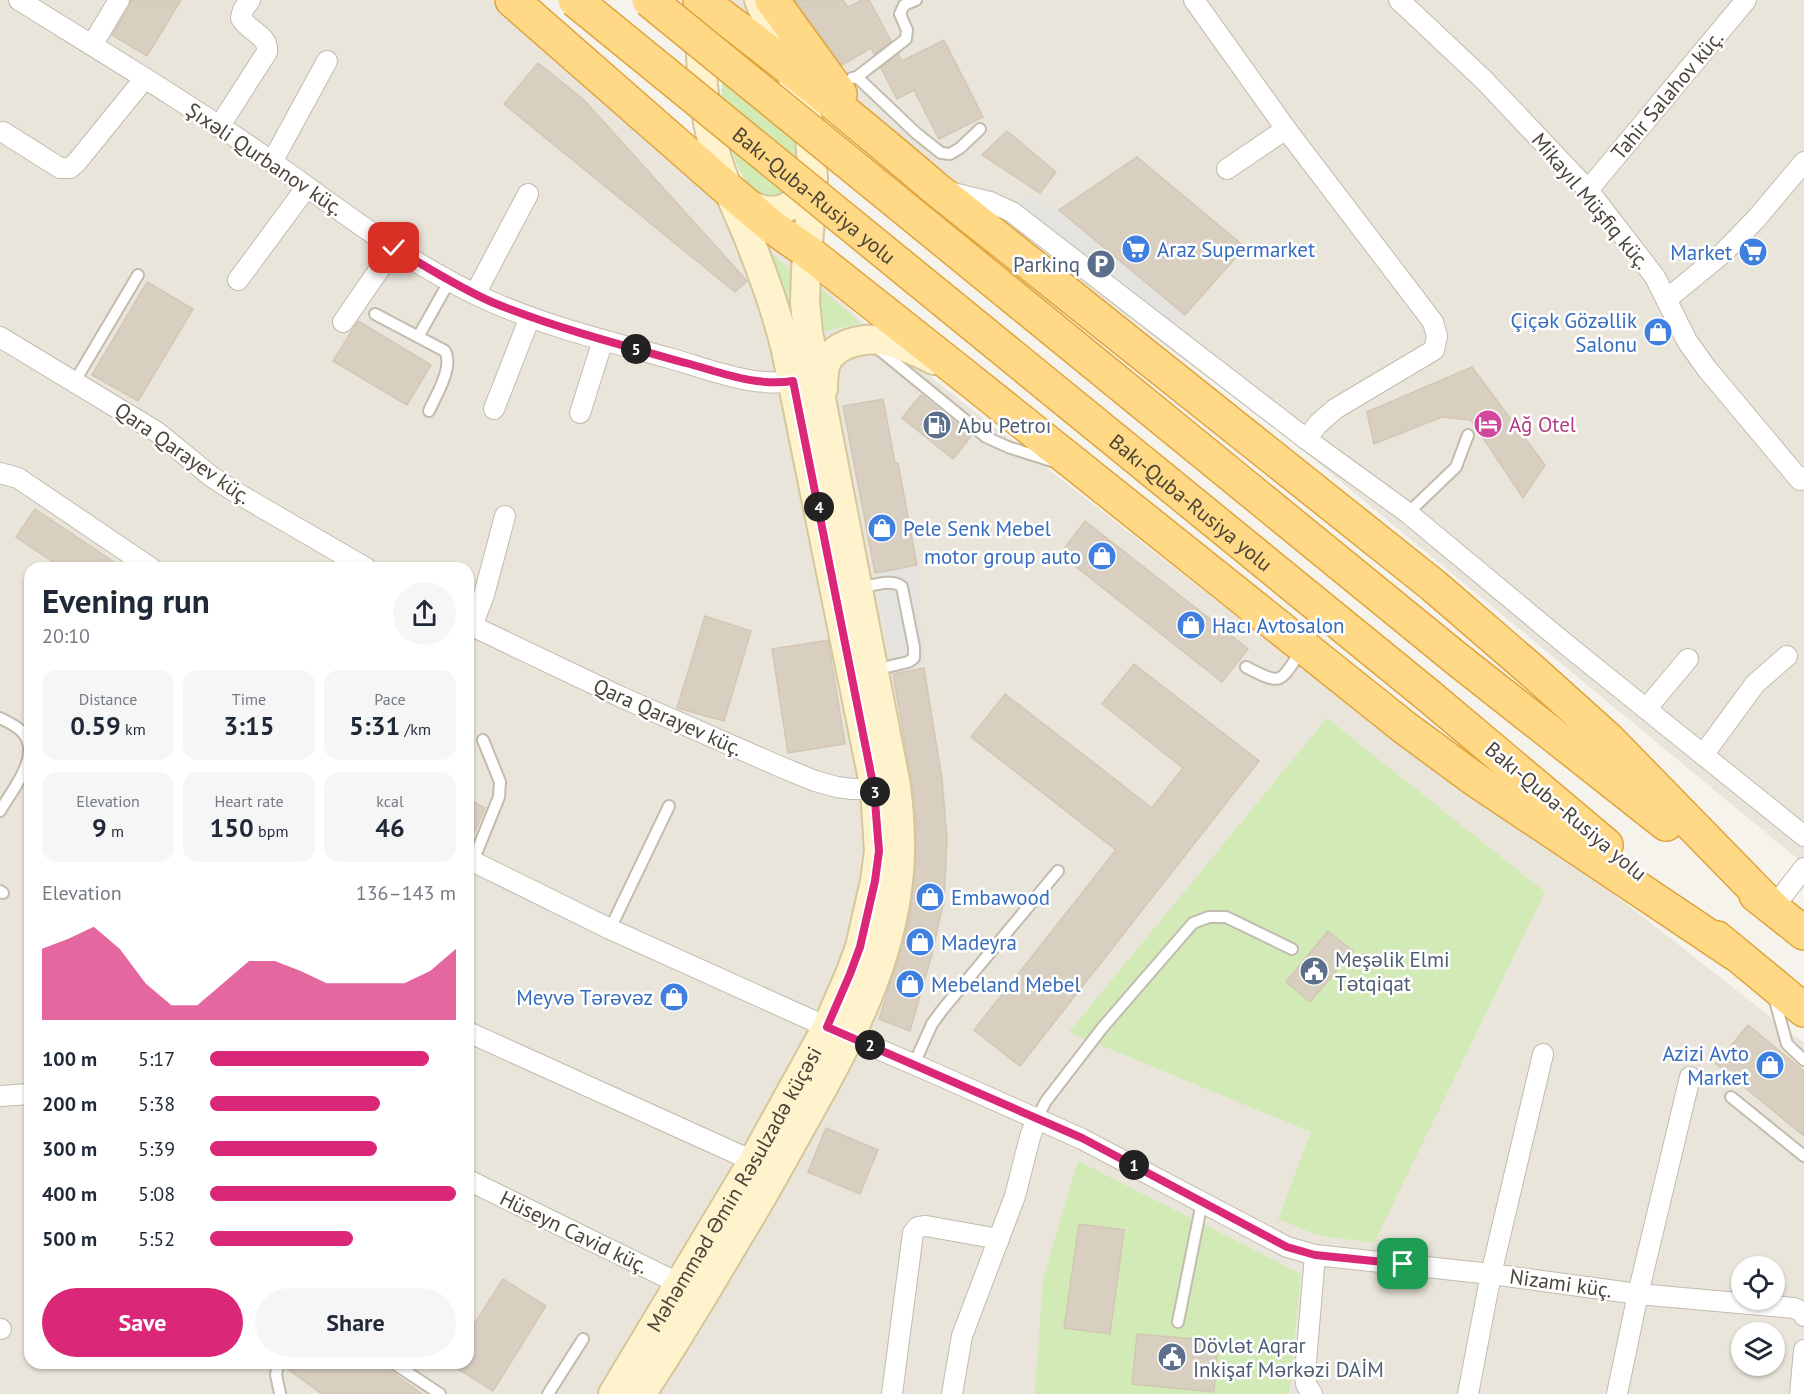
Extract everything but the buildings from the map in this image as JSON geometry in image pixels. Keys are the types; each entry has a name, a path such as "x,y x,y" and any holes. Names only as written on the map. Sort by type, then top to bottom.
{"highway":[{"path":"512,0 771,226 808,252 1085,471 1404,727 1473,778 1734,953"},
{"name":"Bakı-Quba-Rusiya yolu","path":"575,0 1429,696 1804,1010"},
{"path":"649,0 1457,659 1804,933"},
{"path":"700,0 755,40 935,188 1434,586 1610,740 1773,908"},
{"path":"772,0 844,80 847,104 882,143"}],"main road":[{"path":"700,0 700,58 706,111 715,152 729,191 761,211 785,209 801,197 808,185 813,159"},
{"path":"759,0 799,92 807,117 813,159 813,191 805,303 823,412"},
{"path":"706,111 705,83 709,64 715,54 728,45 746,43 754,45 787,66"},
{"name":"Məhəmməd Əmin Rəsulzadə küçəsi","path":"641,1394 664,1361 775,1173 838,1032 850,974 860,947 875,881 879,851 874,789 793,381 777,313 729,191"},
{"path":"823,412 823,378 828,361 838,350 849,344 866,340 889,341 961,373"},
{"name":"Məhəmməd Əmin Rəsulzadə küçəsi","path":"613,1394 753,1161 874,981 898,884 901,852 896,786 823,412"}],"street":[{"name":"Şıxəli Qurbanov küç.","path":"20,0 145,78 272,162 394,248 476,294 530,317 603,340 746,379 777,384 793,381"},
{"path":"92,45 119,0"},
{"path":"219,127 267,52 268,45 265,40 244,24 241,18 250,0"},
{"path":"1194,0 1286,129 1433,322 1437,336 1434,350 1335,410 1318,424 1306,439"},
{"name":"Mikayıl Müşfiq küç.","path":"1399,0 1484,80 1588,190 1642,258 1667,299 1687,341 1707,369 1802,479"},
{"name":"Tahir Salahov küç.","path":"1588,190 1746,0"},
{"path":"272,162 327,62"},
{"path":"3,132 60,168 70,168 145,78"},
{"path":"1227,169 1286,129"},
{"path":"1667,299 1723,253 1756,219 1804,162"},
{"path":"238,280 306,188"},
{"path":"935,188 990,202 1012,212 1306,439 1408,513 1804,836"},
{"path":"476,294 528,194"},
{"path":"344,322 394,248"},
{"path":"495,409 530,317"},
{"name":"Qara Qarayev küç.","path":"0,337 157,432 212,477 237,493 356,562"},
{"path":"580,413 603,340"},
{"path":"0,472 18,478 142,562"},
{"path":"474,615 486,586 505,516"},
{"name":"Qara Qarayev küç.","path":"474,627 621,697 815,781 837,787 874,789"},
{"path":"1703,754 1755,684 1787,656"},
{"path":"1646,709 1688,659"},
{"name":"Nizami küç.","path":"474,862 610,930 1037,1118 1130,1162 1287,1247 1315,1255 1491,1274 1638,1294 1794,1308 1803,1312 1804,1316"},
{"path":"1773,908 1804,868"},
{"path":"474,1035 753,1161"},
{"path":"1468,1394 1491,1274 1543,1054"},
{"path":"1617,1394 1638,1294 1690,1077"},
{"path":"0,1096 24,1094"},
{"path":"952,1394 962,1336 1015,1196 1037,1118"},
{"name":"Hüseyn Cavid küç.","path":"474,1183 680,1284"},
{"path":"892,1394 913,1233 918,1227 926,1226 999,1239"},
{"path":"1312,1394 1306,1384 1305,1374 1315,1255"},
{"path":"1800,1394 1804,1350"}],"lane":[{"path":"916,0 904,5 900,14 907,30 906,39 844,80 941,153 950,154 955,151 980,129"},
{"path":"75,381 138,275"},
{"path":"418,337 450,280"},
{"path":"375,314 445,351 449,358 447,369 429,411"},
{"path":"866,340 986,437 1008,447 1085,471"},
{"path":"1408,513 1456,467 1468,435"},
{"path":"858,588 892,582 902,587 914,647 914,658 908,662 874,670"},
{"path":"1246,667 1268,679 1282,678 1304,647"},
{"path":"0,718 24,734"},
{"path":"474,853 500,797 500,782 483,740"},
{"path":"0,811 24,770"},
{"path":"610,930 669,806"},
{"path":"914,1064 932,1024 943,1009 1058,871"},
{"path":"1037,1118 1046,1101 1103,1027 1193,923 1209,917 1226,917 1292,949"},
{"path":"1770,982 1787,1044 1804,1060"},
{"path":"1731,1097 1804,1156"},
{"path":"1179,1322 1202,1202"},
{"path":"548,1394 583,1339"},
{"path":"277,1369 276,1375 280,1393"},
{"path":"402,1369 440,1394"}],"shaded area":[{"path":"0,0 492,0 591,79 694,176 899,352 1375,725 1588,874 1804,1043 1804,1394 0,1394"},
{"path":"722,0 1804,0 1804,864 1300,448 810,77"},
{"name":"Parkinq","path":"1029,193 1059,210 1185,315 1169,334 1012,212"},
{"path":"917,565 924,668 893,674 875,573"}],"green space":[{"path":"742,59 754,59 776,76 789,102 799,155 785,194 774,198 757,194 748,185 729,144 721,102 723,77"},
{"path":"769,251 794,273 793,314"},
{"path":"821,289 861,323 821,332"},
{"path":"1327,718 1545,892 1374,1243 1317,1235 1278,1219 1311,1132 1069,1032"},
{"path":"1078,1161 1301,1274 1289,1394 1035,1394 1043,1279"}],"place":[{"name":"Araz Supermarket","path":"1136,249"},
{"name":"Market","path":"1753,252"},
{"name":"Parkinq","path":"1101,264"},
{"name":"Çiçək Gözəllik Salonu","path":"1658,332"},
{"name":"Ağ Otel","path":"1488,424"},
{"name":"Abu Petroı","path":"937,425"},
{"name":"Pele Senk Mebel","path":"882,528"},
{"name":"motor group auto","path":"1102,556"},
{"name":"Hacı Avtosalon","path":"1191,625"},
{"name":"Embawood","path":"930,897"},
{"name":"Madeyra","path":"920,942"},
{"name":"Meşəlik Elmi Tətqiqat","path":"1314,971"},
{"name":"Mebeland Mebel","path":"910,984"},
{"name":"Meyvə Tərəvəz","path":"674,997"},
{"name":"Azizi Avto Market","path":"1770,1065"},
{"name":"Dövlət Aqrar Inkişaf Mərkəzi DAİM","path":"1172,1357"}],"route":[{"path":"394,248 476,294 530,317 603,340 746,379 777,384 793,381 874,789 878,821 879,851 867,922 850,974 827,1027 1082,1138 1287,1247 1315,1255 1403,1264"}]}
